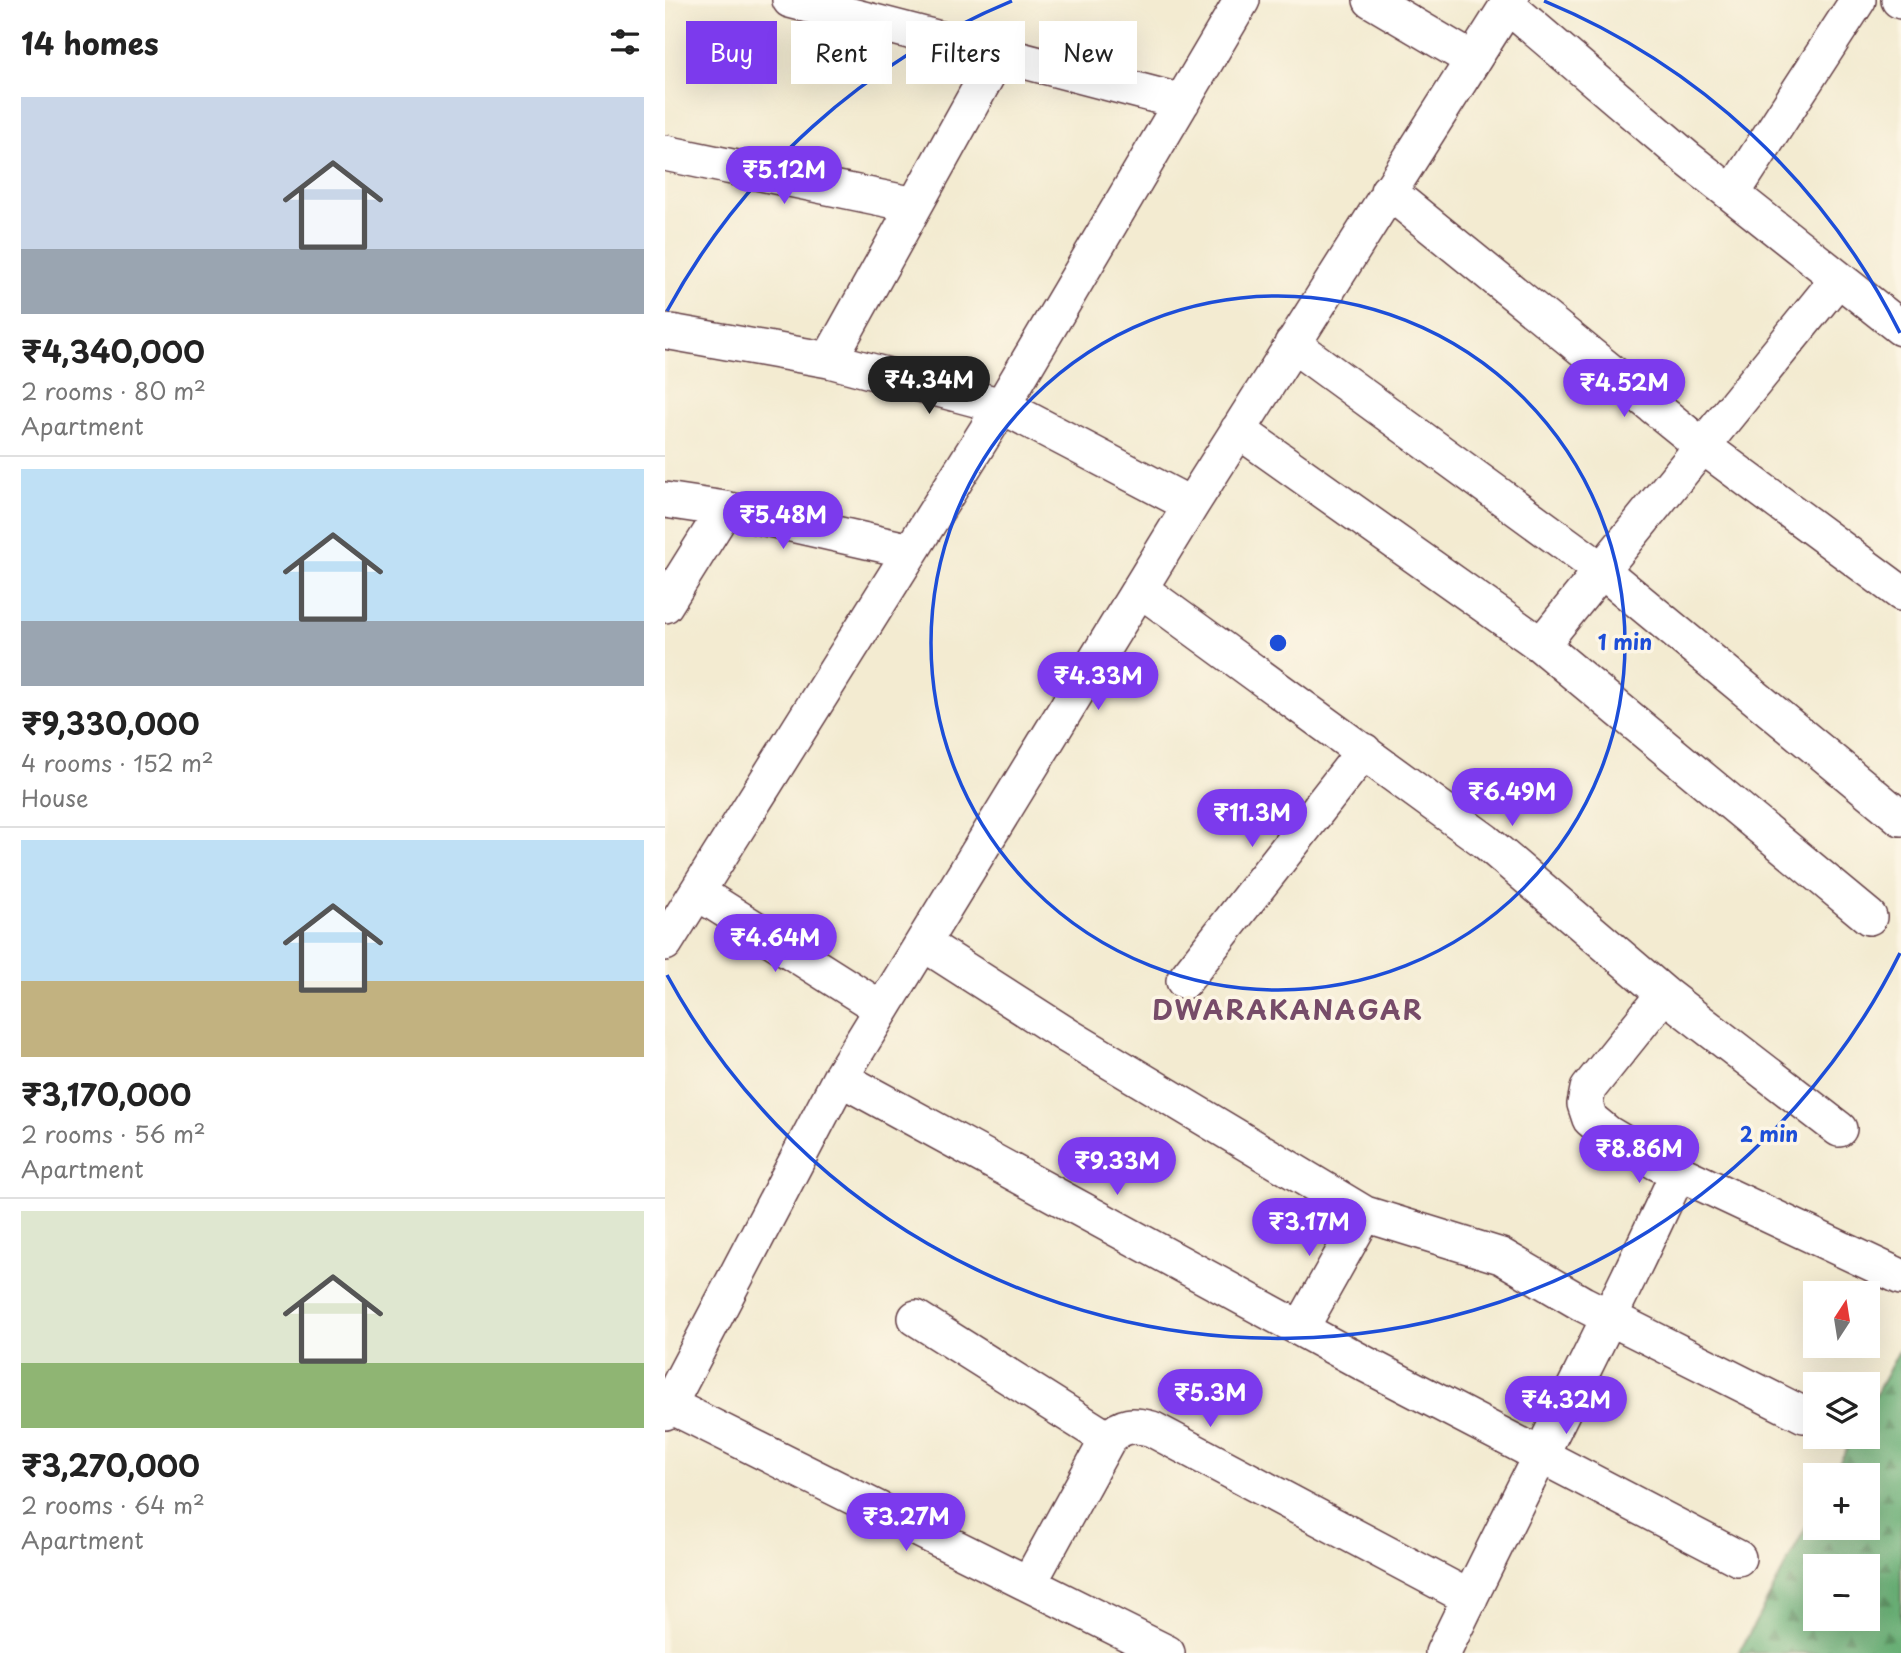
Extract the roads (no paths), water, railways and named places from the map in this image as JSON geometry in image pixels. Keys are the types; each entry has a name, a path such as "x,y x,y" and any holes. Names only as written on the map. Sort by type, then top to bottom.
{"street":[{"path":"790,0 906,29"},
{"path":"665,943 1002,406 1242,0"},
{"path":"1371,0 1471,59"},
{"path":"1732,194 1858,0"},
{"path":"1167,1653 1029,1583 667,1408 840,1078 1191,505 1471,59 1509,3 1732,194 1901,328"},
{"path":"1025,59 1182,102"},
{"path":"829,360 982,84"},
{"path":"665,153 915,205"},
{"path":"1388,191 1701,445 1901,593"},
{"path":"1541,645 1838,279"},
{"path":"665,331 829,360 1002,406 1191,505"},
{"path":"1292,344 1600,569 1901,818"},
{"path":"1238,430 1541,645 1868,917"},
{"path":"665,500 725,509 912,551"},
{"path":"665,605 725,509"},
{"path":"1140,589 1485,842 1664,995 1839,1129"},
{"path":"1184,981 1364,751"},
{"path":"697,892 882,1009"},
{"path":"923,943 1068,1036 1365,1214 1501,1256 1611,1318 1803,1414"},
{"path":"1664,995 1588,1089 1585,1104 1590,1119 1607,1133 1678,1173 1901,1277"},
{"path":"840,1078 1301,1328 1738,1558"},
{"path":"1443,1653 1539,1454 1611,1318 1678,1173"},
{"path":"1301,1328 1365,1214"},
{"path":"916,1318 1108,1439"},
{"path":"1029,1583 1108,1439 1119,1427 1136,1424 1152,1429 1470,1598"}],"district":[{"name":"DWARAKANAGAR","path":"1288,1009"}]}
